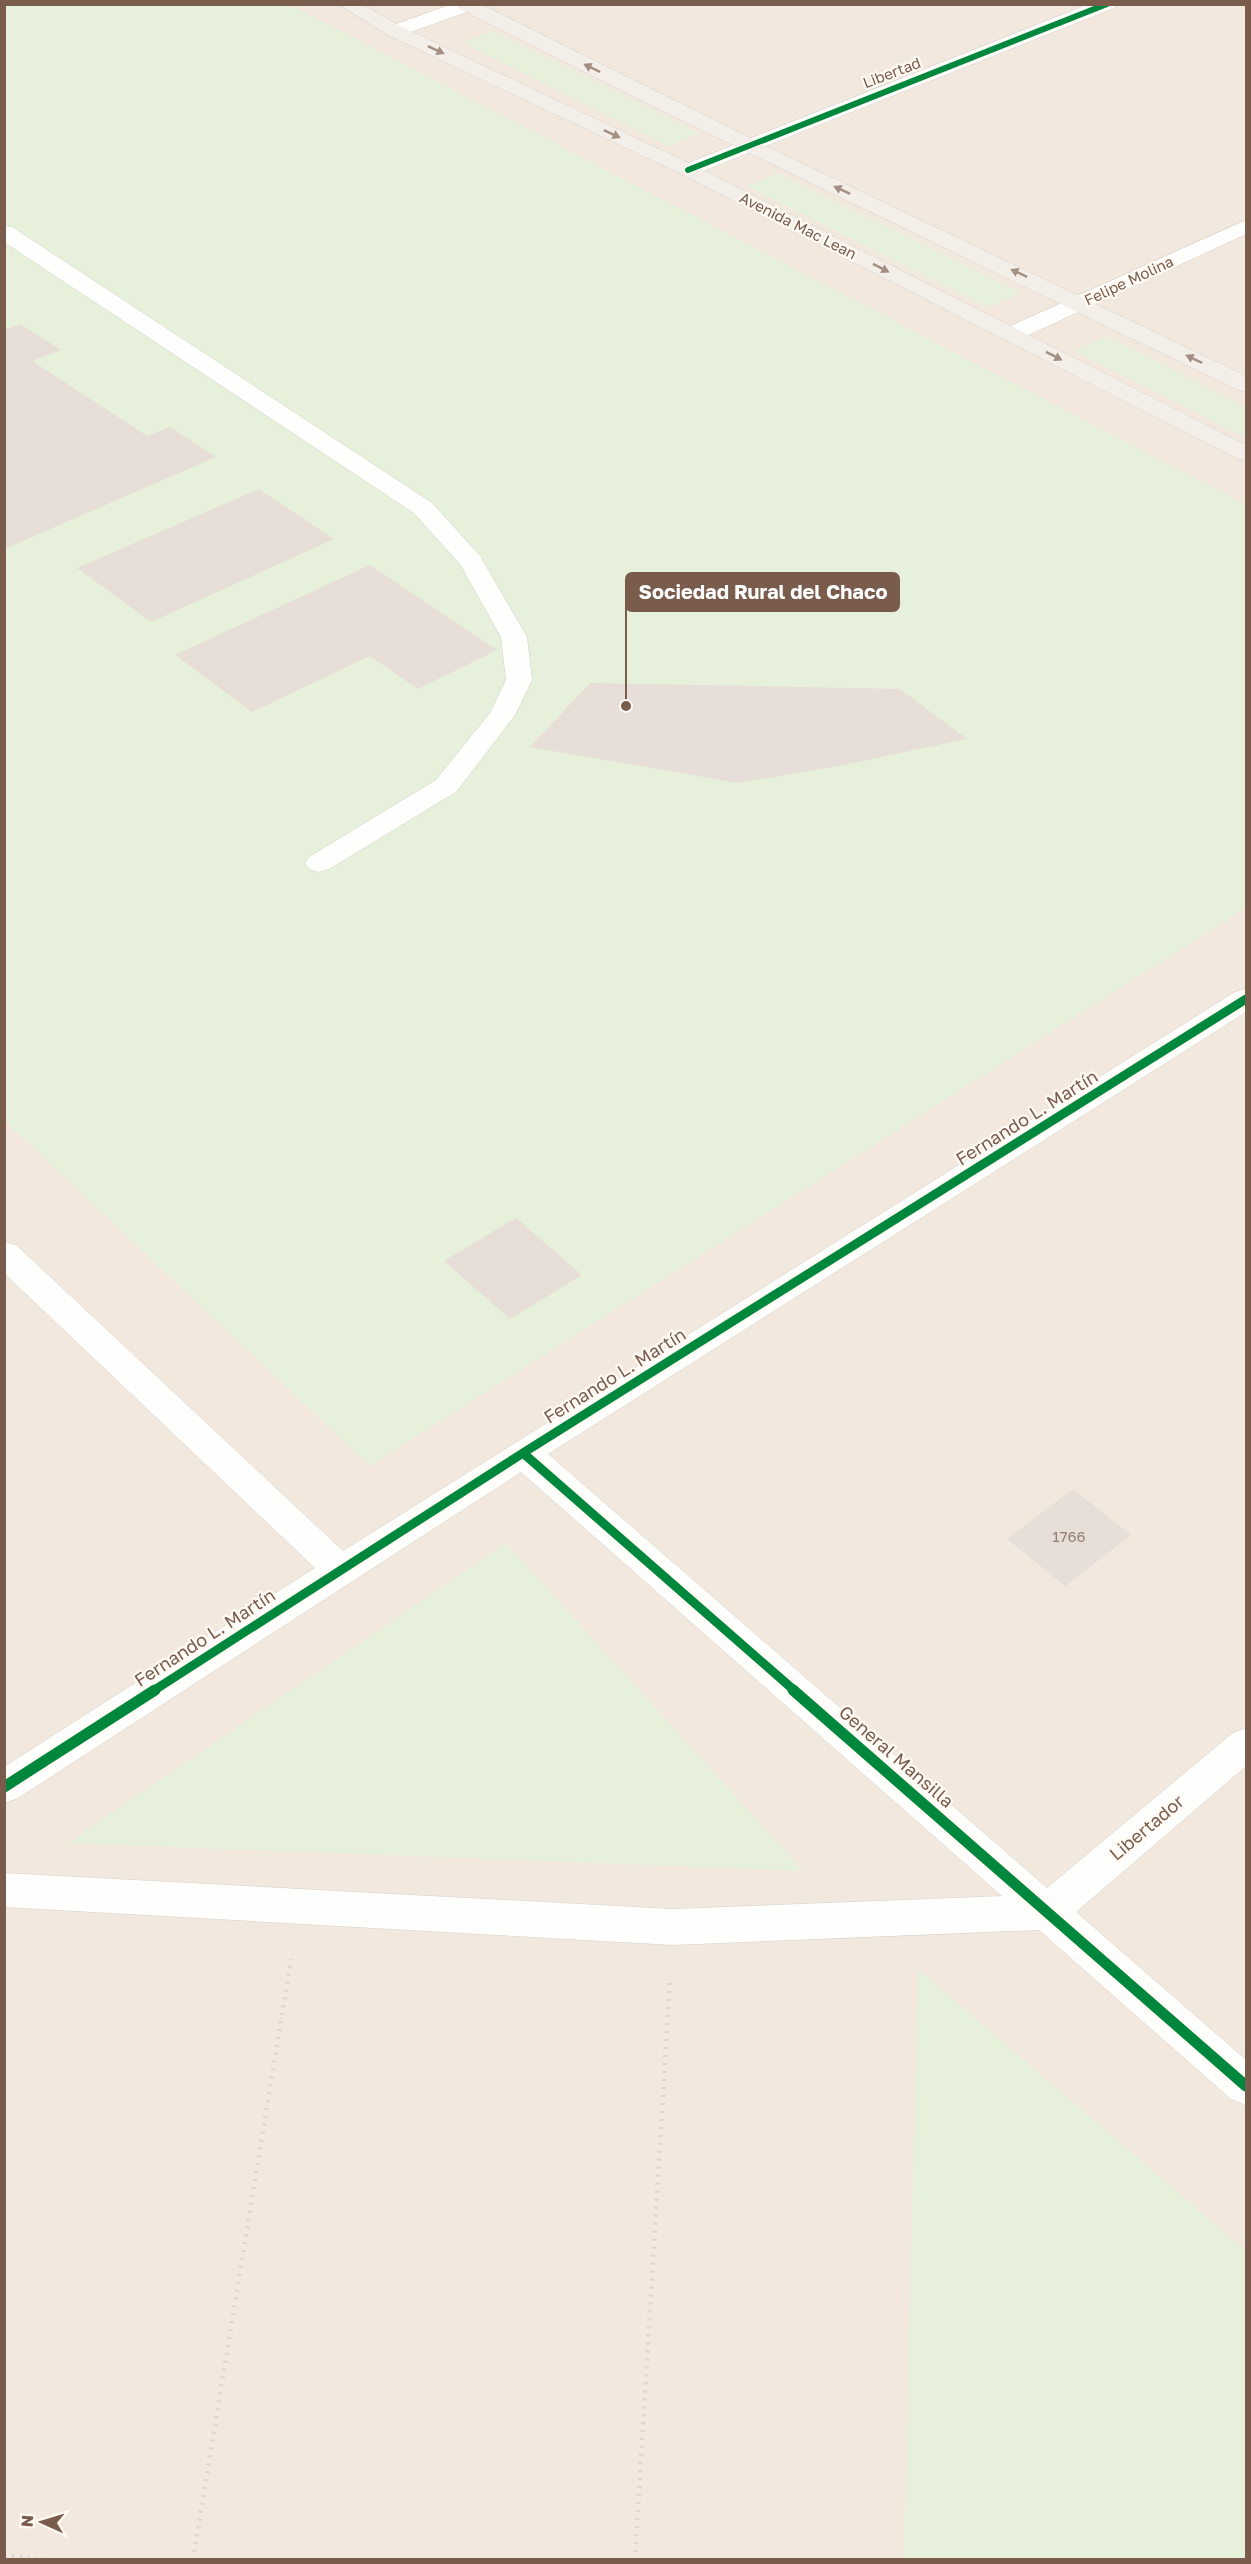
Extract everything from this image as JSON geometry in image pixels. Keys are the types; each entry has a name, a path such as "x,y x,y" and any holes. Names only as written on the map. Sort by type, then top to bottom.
{"main road":[{"name":"Avenida Mac Lean","path":"346,4 395,31 688,170 1246,454"},
{"path":"468,5 748,146 1082,303 1246,384"}],"street":[{"name":"Libertad","path":"688,170 1107,4"},
{"path":"395,31 468,5"},
{"name":"Felipe Molina","path":"1011,334 1246,226"},
{"path":"4,232 423,508 471,561 514,636 519,680 502,715 446,786 319,863"},
{"name":"Fernando L. Martín","path":"4,1787 523,1453 1243,1006"},
{"path":"4,1253 341,1571"},
{"name":"General Mansilla","path":"523,1453 1246,2086"},
{"name":"Libertador","path":"1047,1912 1246,1744"},
{"path":"4,1890 673,1927 1047,1912"}],"path":[{"path":"194,2559 300,1906"},
{"path":"635,2559 673,1927"},
{"path":"4,2556 49,2559"}],"shaded area":[{"path":"5,5 1246,5 1246,2559 5,2559"}],"green space":[{"path":"4,5 291,5 1246,505 1246,908 370,1466 5,1121"},
{"path":"494,31 699,133 668,146 462,42"},
{"path":"778,173 1020,293 988,308 747,186"},
{"path":"1106,336 1246,407 1246,438 1074,351"},
{"path":"506,1543 803,1871 68,1843"},
{"path":"918,1969 1246,2251 1246,2559 904,2559"}],"building":[{"path":"20,324 61,350 32,361 147,436 170,427 216,457 4,549 4,330"},
{"path":"259,489 334,539 151,622 77,568"},
{"path":"370,565 497,650 418,689 370,656 252,712 175,655"},
{"path":"590,683 900,689 967,739 838,766 738,783 530,747"},
{"path":"516,1218 582,1275 510,1319 444,1261"},
{"path":"1073,1489 1131,1535 1065,1586 1007,1539"}],"cycle path":[{"path":"688,170 1107,4"},
{"path":"4,1787 523,1453 1246,999"},
{"path":"523,1453 1246,2086"}],"place":[{"name":"Sociedad Rural del Chaco","path":"626,706"}]}
